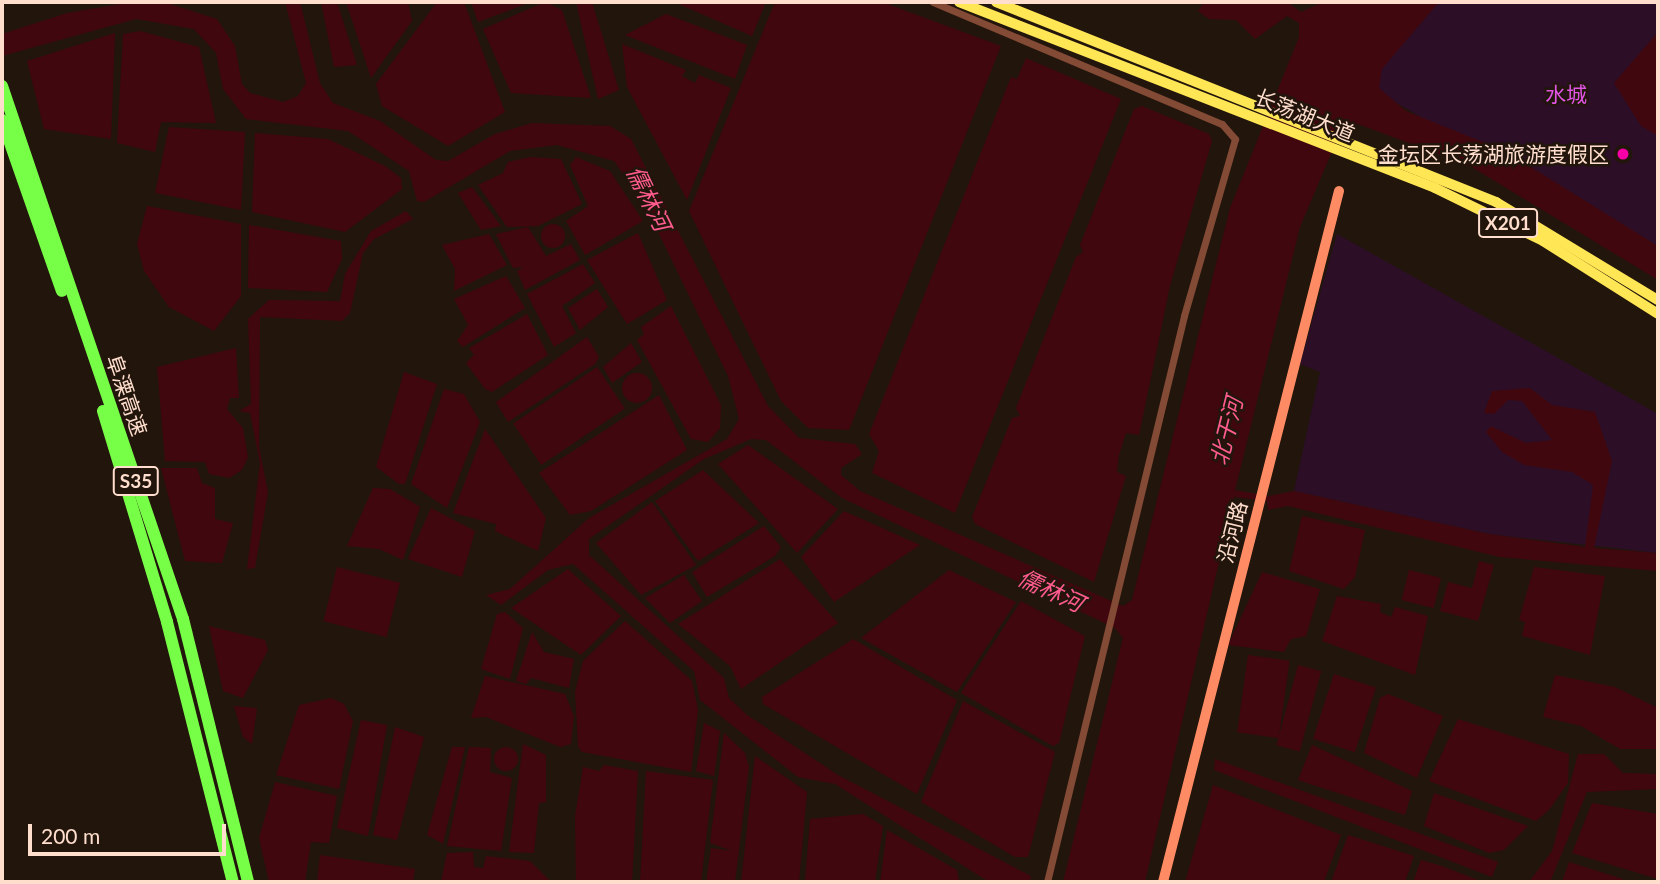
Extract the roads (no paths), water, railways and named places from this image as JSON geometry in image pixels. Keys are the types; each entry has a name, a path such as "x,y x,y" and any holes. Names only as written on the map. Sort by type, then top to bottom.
{"highway":[{"name":"阜溧高速","path":"2,86 183,619 248,882"},
{"name":"阜溧高速","path":"2,120 95,383 167,622 233,882"}],"main road":[{"name":"长荡湖大道","path":"959,2 1253,109"},
{"name":"长荡湖大道","path":"996,2 1350,148 1496,202 1658,300"},
{"name":"长荡湖大道","path":"1350,148 1492,215 1658,314"}],"street":[{"path":"933,2 1222,124 1235,139 1184,316 1047,882"},
{"name":"沿河路","path":"1163,882 1339,191"}],"water":[{"path":"132,2 170,4 217,19 235,46 242,84 250,93 283,102 298,96 306,83 285,2 300,2 320,83 333,103 380,121 436,160 448,161 495,134 532,123 610,126 631,139 768,406 799,438 855,444 862,454 841,468 841,475 860,491 1123,606 1132,600 1230,208 1299,37 1299,23 1287,16 1255,39 1236,20 1209,19 1198,11 1204,2 1287,2 1301,12 1323,2 1439,2 1382,69 1379,88 1406,111 1505,151 1658,246 1658,280 1470,166 1358,124 1341,130 1300,227 1235,490 1269,496 1294,491 1489,534 1585,547 1593,485 1572,472 1524,465 1502,452 1486,432 1491,426 1526,443 1552,440 1522,401 1508,400 1494,414 1484,413 1492,391 1530,388 1552,405 1595,412 1612,461 1594,548 1658,553 1658,571 1500,557 1288,506 1268,510 1267,501 1234,497 1145,882 1063,882 1123,638 1115,628 842,498 766,440 751,439 704,459 589,539 589,555 724,678 729,698 747,715 838,775 1031,876 1030,882 989,882 835,784 798,777 700,700 694,671 573,564 548,570 501,605 486,595 510,589 589,518 727,439 739,419 728,376 645,205 614,161 557,145 510,151 424,202 417,201 409,171 348,131 246,119 223,89 216,53 194,29 136,19 2,56 2,34 67,13"},
{"path":"321,2 337,2 357,65 334,67"},
{"path":"346,2 408,2 412,21 371,78"},
{"path":"437,2 464,2 505,112 448,146 382,106 376,84"},
{"path":"471,2 531,2 478,22"},
{"path":"545,2 562,10 591,98 511,93 483,29"},
{"path":"576,2 592,2 619,90 598,99"},
{"path":"674,2 766,2 752,36"},
{"path":"775,2 882,2 1001,46 849,430 808,428 781,401 689,211"},
{"path":"666,14 747,45 735,79 625,35"},
{"path":"140,31 199,47 216,123 161,122 155,152 117,143 123,34"},
{"path":"1658,32 1658,136 1641,126 1614,83"},
{"path":"115,33 111,139 44,129 27,61"},
{"path":"622,44 686,70 682,76 695,83 699,75 731,88 687,200 627,87"},
{"path":"1026,58 1121,99 955,513 872,473 879,451 869,434 1011,77 1017,79"},
{"path":"1142,106 1209,134 1212,141 1170,286 1139,435 1126,433 1119,455 1117,472 1126,476 1094,582 975,524 972,517 1012,418 1020,416 1016,408 1076,257 1083,252 1080,245 1134,109"},
{"path":"169,127 245,132 241,210 155,193"},
{"path":"255,133 328,139 385,166 401,178 402,189 345,232 252,212"},
{"path":"530,157 561,159 582,204 538,226 507,227 478,185 503,173 508,162"},
{"path":"576,157 610,171 643,221 585,255 566,221 588,206 570,165"},
{"path":"472,187 501,226 481,230 458,193"},
{"path":"147,206 241,224 241,296 214,331 169,307 144,271 137,244"},
{"path":"406,211 413,219 374,239 363,253 350,313 342,321 260,317 259,447 268,492 255,568 247,569 260,463 250,413 239,411 251,404 248,319 269,300 340,301 345,274 371,231"},
{"path":"553,224 562,227 565,236 562,245 553,248 544,245 541,236 544,227"},
{"path":"249,225 341,241 342,259 327,292 248,288"},
{"path":"528,227 546,256 571,244 580,260 525,290 517,271 523,267 513,268 496,234"},
{"path":"638,233 667,300 627,324 587,260"},
{"path":"489,234 507,265 454,291 455,269 442,245"},
{"path":"583,264 595,283 562,306 576,333 554,347 527,294"},
{"path":"506,276 525,308 463,347 457,341 468,325 454,299"},
{"path":"597,289 608,307 580,330 568,308"},
{"path":"671,306 721,405 720,428 708,442 691,439 637,340 644,334 641,327"},
{"path":"527,314 548,355 492,392 485,389 466,363 474,355 469,348"},
{"path":"587,337 599,357 595,364 508,422 496,402"},
{"path":"631,343 642,362 612,383 603,367"},
{"path":"236,348 239,398 230,398 227,409 243,428 248,457 242,470 229,478 209,474 205,462 165,461 157,367"},
{"path":"597,367 625,408 541,465 513,423"},
{"path":"404,372 437,384 405,484 399,484 376,467"},
{"path":"637,373 648,377 652,388 648,399 637,403 626,399 622,388 626,377"},
{"path":"444,389 464,394 480,422 447,508 411,484"},
{"path":"659,395 687,450 591,511 570,515 539,473"},
{"path":"485,429 546,518 538,551 495,531 496,524 453,513"},
{"path":"748,445 838,509 797,553 718,464"},
{"path":"161,468 197,468 202,483 215,488 215,519 233,523 222,563 185,561"},
{"path":"703,470 759,523 698,561 655,501"},
{"path":"373,488 390,489 420,507 403,560 379,549 347,546"},
{"path":"652,502 696,565 641,595 596,543"},
{"path":"431,508 475,531 462,577 408,559"},
{"path":"844,511 920,545 834,602 801,557"},
{"path":"1302,516 1365,530 1355,577 1344,589 1289,571"},
{"path":"764,526 781,547 775,556 707,597 692,572"},
{"path":"780,559 838,623 741,689 730,666 678,624"},
{"path":"1479,561 1494,565 1478,621 1440,611 1448,582 1472,588"},
{"path":"337,567 400,583 387,637 323,621"},
{"path":"1534,567 1605,576 1590,655 1522,636 1525,622 1519,620"},
{"path":"568,569 621,616 581,655 511,608"},
{"path":"949,570 1016,602 957,692 861,638"},
{"path":"1409,570 1441,578 1434,608 1402,600"},
{"path":"1262,572 1320,589 1306,636 1291,639 1284,652 1228,645"},
{"path":"684,575 702,601 670,623 645,598"},
{"path":"1337,596 1381,604 1380,612 1391,617 1395,607 1428,616 1415,675 1322,641"},
{"path":"1021,601 1085,636 1059,743 1053,746 961,693"},
{"path":"505,612 523,628 510,679 481,669 497,614"},
{"path":"625,621 692,681 698,710 691,772 582,752 578,746 575,692 583,661"},
{"path":"209,626 265,640 268,650 243,698 223,691"},
{"path":"532,632 544,652 574,659 569,688 531,678 526,684 516,681"},
{"path":"853,639 957,700 917,794 763,704 762,697"},
{"path":"1248,655 1290,661 1279,738 1237,732"},
{"path":"1298,665 1321,671 1300,751 1277,745"},
{"path":"1334,674 1376,688 1355,752 1313,739"},
{"path":"1555,675 1615,687 1658,708 1658,749 1620,749 1581,726 1543,717"},
{"path":"485,676 565,694 574,716 571,744 560,747 486,717 471,718"},
{"path":"1388,694 1443,716 1417,778 1364,753 1380,698"},
{"path":"331,698 344,704 353,721 339,789 276,775 299,705"},
{"path":"963,701 1055,752 1028,857 1015,857 921,802"},
{"path":"234,706 257,708 252,744 243,737"},
{"path":"1458,719 1569,754 1568,783 1549,810 1536,821 1429,781"},
{"path":"361,720 387,725 368,836 337,828"},
{"path":"704,723 720,731 714,776 696,771"},
{"path":"395,727 424,737 397,840 373,835"},
{"path":"724,733 745,753 749,767 735,882 706,882 711,848 732,851 710,843"},
{"path":"523,744 546,755 546,802 539,803 534,853 509,852"},
{"path":"1312,745 1412,791 1405,815 1298,780"},
{"path":"452,747 465,747 443,844 427,835"},
{"path":"469,747 491,748 490,772 512,778 501,851 447,846"},
{"path":"506,747 515,750 518,759 515,768 506,771 497,768 494,759 497,750"},
{"path":"1578,754 1604,754 1623,773 1658,774 1658,789 1587,792 1550,882 1529,882 1552,851"},
{"path":"755,756 807,792 799,882 741,882"},
{"path":"1215,759 1498,862 1492,877 1214,770"},
{"path":"604,765 638,771 632,882 576,882 575,816 583,767 599,771"},
{"path":"646,771 713,780 701,882 640,882"},
{"path":"275,782 337,796 329,843 311,842 305,882 269,882 259,838"},
{"path":"1213,785 1341,835 1324,882 1185,882"},
{"path":"1434,793 1528,826 1504,850 1489,853 1424,826"},
{"path":"1592,803 1658,814 1658,879 1572,853"},
{"path":"863,814 883,826 875,882 805,882 810,819"},
{"path":"887,830 957,870 959,882 880,882"},
{"path":"1348,835 1414,856 1405,882 1331,882"},
{"path":"473,852 474,867 483,868 486,856 530,861 551,882 441,882 447,853"},
{"path":"320,855 415,869 413,882 317,882"},
{"path":"1421,860 1442,866 1483,882 1413,882"},
{"path":"1569,862 1623,879 1623,882 1562,882"}],"place":[{"name":"金坛区长荡湖旅游度假区","path":"1623,154"}],"park label":[{"name":"水城","path":"1566,94"}],"water label":[{"name":"儒林河","path":"649,198"},
{"name":"北干河","path":"1226,431"},
{"name":"儒林河","path":"1051,590"}]}
